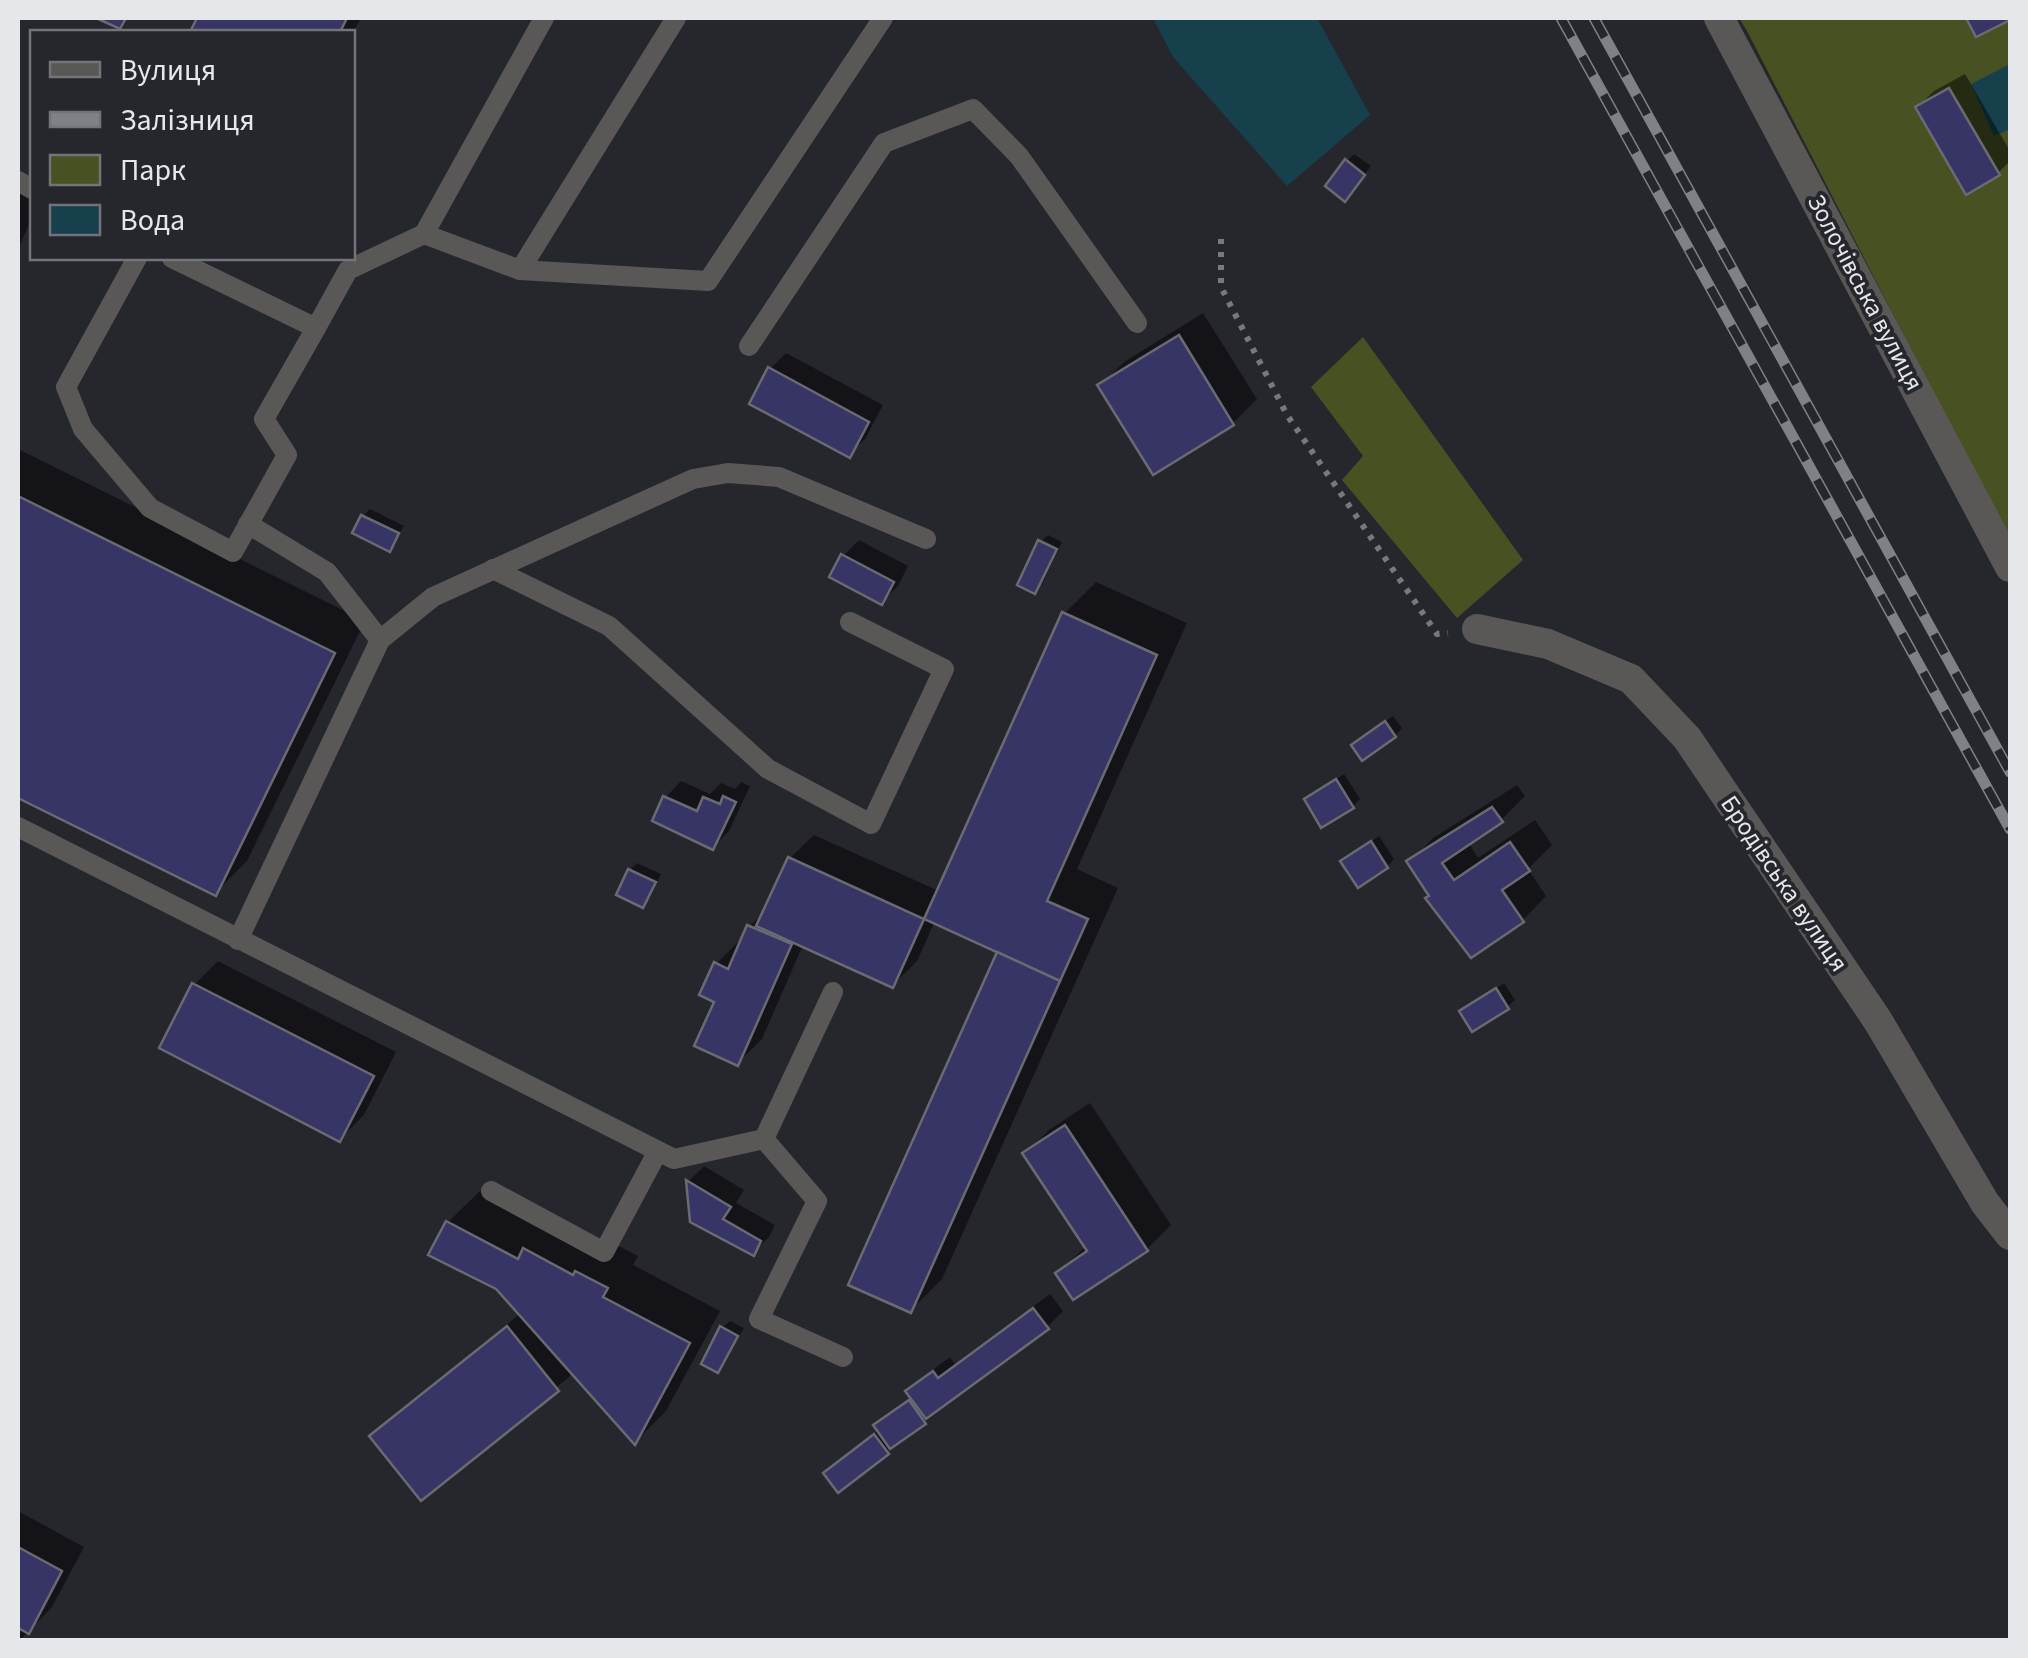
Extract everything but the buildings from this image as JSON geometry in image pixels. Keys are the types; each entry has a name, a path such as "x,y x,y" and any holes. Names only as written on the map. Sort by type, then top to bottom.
{"street":[{"name":"Золочівська вулиця","path":"1718,18 2010,568"},
{"name":"Бродівська вулиця","path":"1477,629 1548,644 1631,679 1687,738 1878,1021 1985,1203 2010,1236"}],"lane":[{"path":"135,260 66,387 84,429 150,508 233,552 287,454 264,418 348,270 424,234 544,18"},
{"path":"520,270 676,18"},
{"path":"424,234 520,270 708,281 883,18"},
{"path":"749,346 884,143 973,109 1019,156 1137,323"},
{"path":"176,260 316,328"},
{"path":"238,940 380,640 433,597 692,480 728,473 778,476 926,539"},
{"path":"248,524 327,572 380,640"},
{"path":"493,570 609,626 768,769 871,824 944,669 850,622"},
{"path":"18,827 674,1160 764,1139"},
{"path":"764,1139 832,992"},
{"path":"764,1139 817,1201 759,1319 844,1357"},
{"path":"491,1192 604,1252 658,1151"}],"path":[{"path":"1221,238 1221,287 1288,416 1437,634 1477,629"}],"green space":[{"path":"1739,18 2010,18 2010,541 1747,31"},
{"path":"1363,337 1523,560 1457,618 1342,480 1363,456 1311,387"}],"water":[{"path":"1153,18 1317,18 1370,115 1287,186 1173,57"},
{"path":"2010,64 2010,129 1994,136 1971,84"}],"railway":[{"path":"1561,18 2010,829"},
{"path":"1594,18 2010,772"}]}
